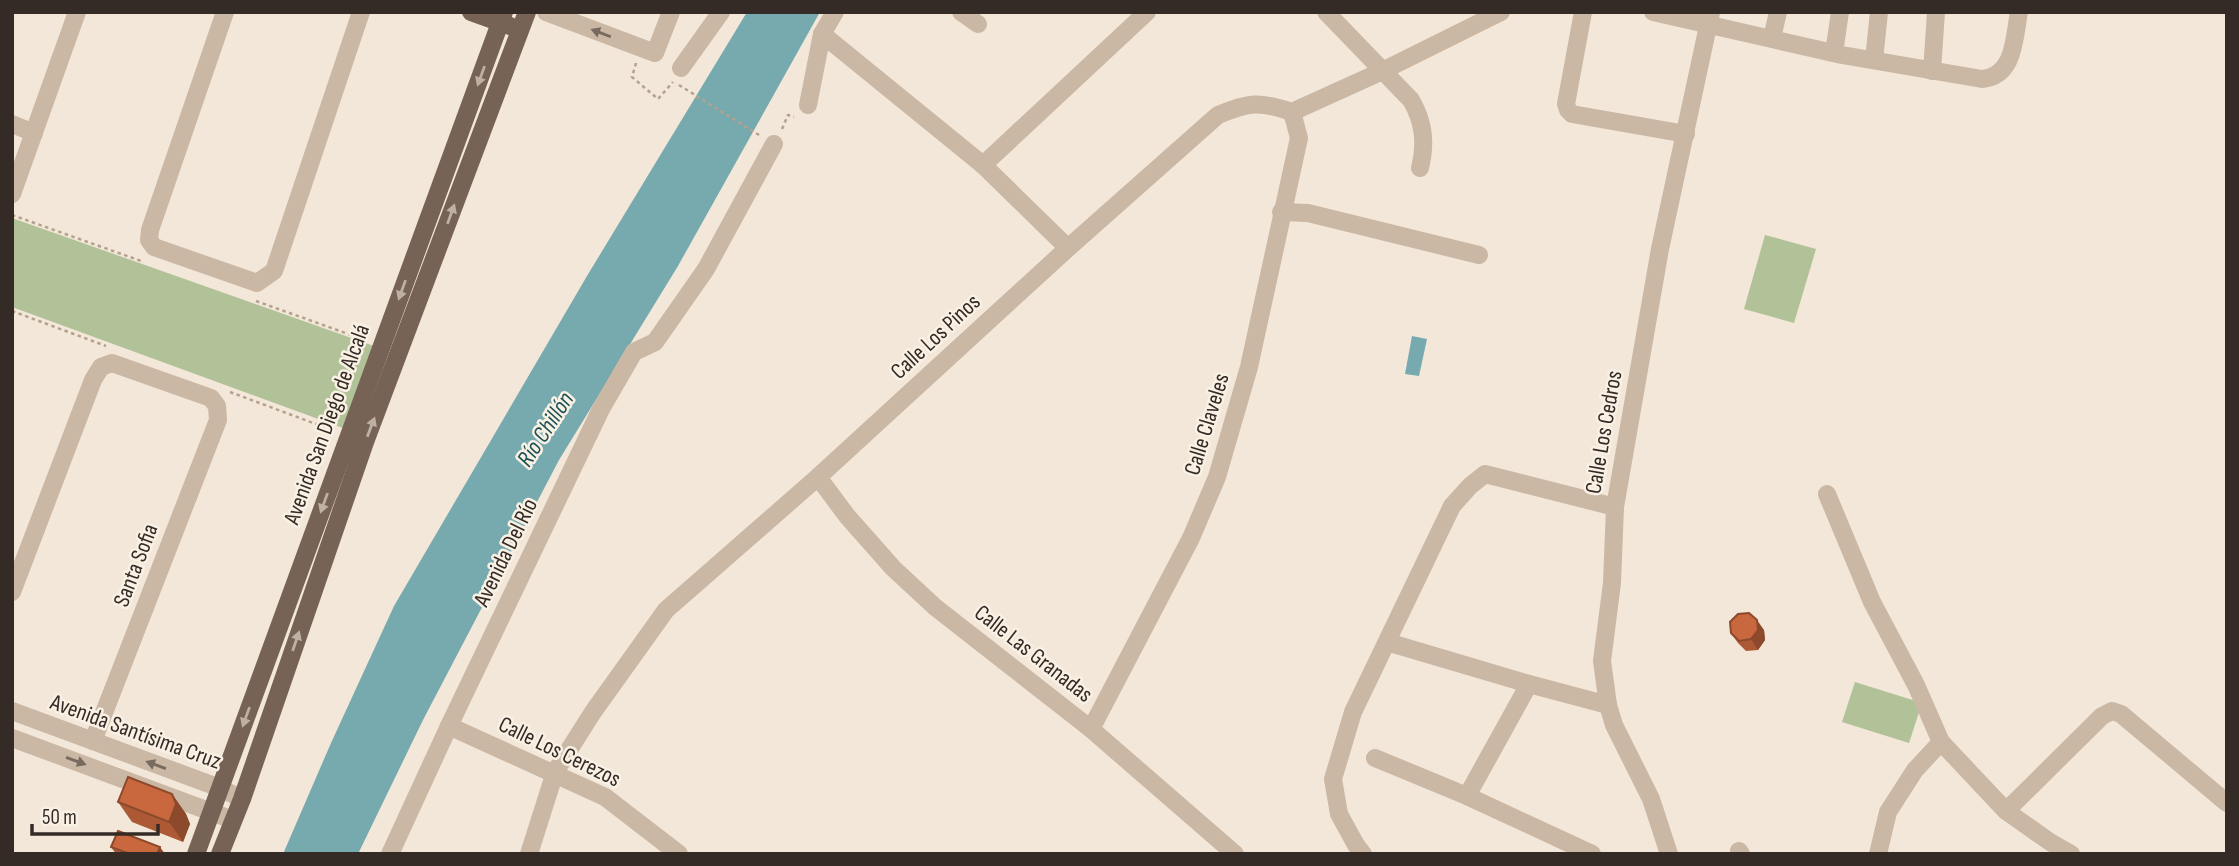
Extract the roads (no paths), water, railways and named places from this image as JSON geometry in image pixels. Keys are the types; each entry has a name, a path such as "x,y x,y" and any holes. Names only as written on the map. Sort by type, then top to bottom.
{"main road":[{"path":"471,12 524,21"},
{"name":"Avenida San Diego de Alcalá","path":"196,854 502,18"},
{"name":"Avenida San Diego de Alcalá","path":"220,854 242,799 381,401 524,21"},
{"path":"456,143 475,149"},
{"path":"363,395 381,401"}],"street":[{"path":"12,194 77,12"},
{"path":"225,12 150,230 149,240 154,247 257,283 274,271 361,12"},
{"path":"547,12 655,53 671,12"},
{"path":"678,78 721,12"},
{"path":"808,105 822,34 835,12"},
{"path":"961,12 978,24"},
{"path":"984,165 1147,12"},
{"path":"1326,12 1403,89 1418,111 1424,135 1420,168"},
{"path":"1292,112 1501,12"},
{"path":"1583,12 1566,104 1568,110 1572,114 1686,134"},
{"path":"1653,12 1711,18 1772,38 1834,53 1982,79 2000,73 2011,58 2020,12"},
{"path":"1772,38 1778,12"},
{"path":"1834,53 1840,12"},
{"path":"1874,60 1879,12"},
{"path":"1932,71 1936,12"},
{"name":"Calle Los Cedros","path":"1669,854 1651,799 1614,725 1608,705 1602,661 1612,583 1615,506 1660,249 1711,18"},
{"path":"822,34 984,165 1068,248"},
{"name":"Calle Los Pinos","path":"529,854 555,772 593,712 666,610 818,477 1218,115 1244,104 1265,104 1292,112"},
{"name":"Calle Claveles","path":"1091,729 1191,538 1217,477 1249,367 1298,138 1292,112"},
{"path":"12,124 34,133"},
{"name":"Avenida Del Río","path":"390,854 601,409 634,352 655,342 706,269 770,142"},
{"path":"1281,212 1308,213 1479,255"},
{"name":"Santa Sofia","path":"12,592 93,380 101,367 112,363 211,398 217,406 218,420 93,741"},
{"path":"1363,854 1339,814 1333,779 1353,712 1452,506 1485,474 1615,506"},
{"name":"Calle Las Granadas","path":"818,477 847,516 893,568 935,607 1091,729 1235,854"},
{"path":"1827,494 1872,602 1916,685 1941,742 2006,811 2048,848 2071,854"},
{"path":"1387,642 1608,705"},
{"path":"1467,796 1529,684"},
{"name":"Avenida Santísima Cruz","path":"12,711 220,788 242,799"},
{"path":"2006,811 2102,716 2112,711 2121,714 2227,803"},
{"name":"Calle Los Cerezos","path":"449,726 605,797 679,854"},
{"path":"12,738 233,820"},
{"path":"1878,854 1888,812 1915,769 1941,742"},
{"path":"1375,758 1467,796 1592,854"}],"water":[{"name":"Río Chillón","path":"747,12 820,12 678,266 559,460 423,720 358,854 283,854 394,606 587,276"},
{"path":"1412,336 1427,339 1419,376 1405,374"}]}
